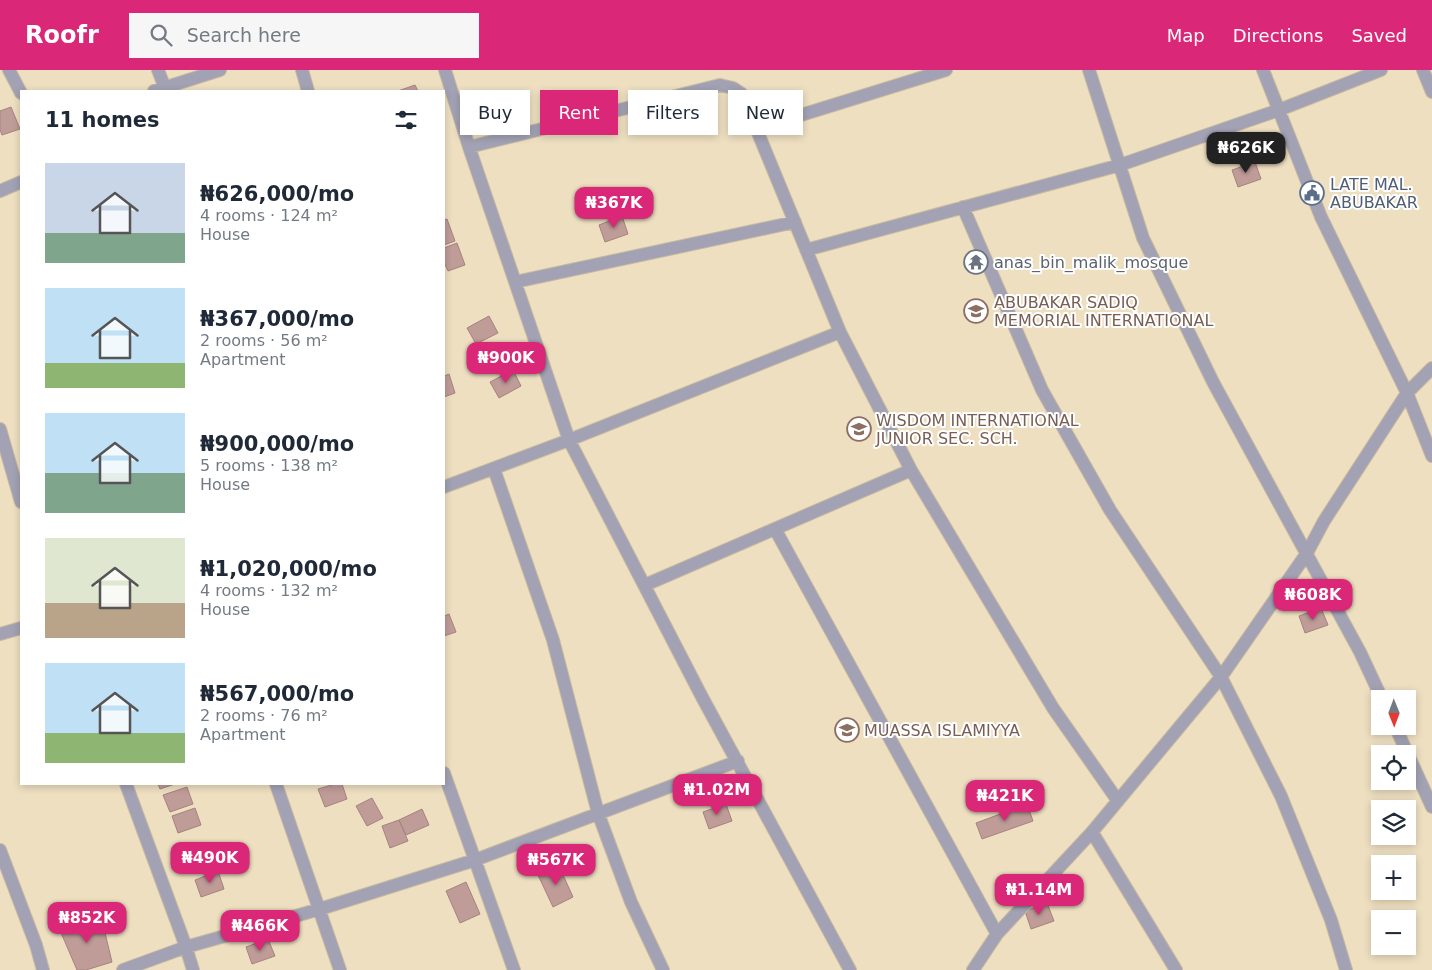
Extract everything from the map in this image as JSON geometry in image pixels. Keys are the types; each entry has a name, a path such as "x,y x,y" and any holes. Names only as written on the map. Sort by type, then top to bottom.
{"street":[{"path":"9,70 20,91"},
{"path":"158,70 159,90 220,70"},
{"path":"302,70 308,90"},
{"path":"445,70 468,147 569,440 644,585 850,970"},
{"path":"803,114 946,70"},
{"path":"1089,70 1143,238 1213,382 1360,652 1378,690"},
{"path":"1263,70 1321,217 1407,393 1432,456"},
{"path":"806,250 1120,165 1279,110 1380,70"},
{"path":"1423,70 1432,92"},
{"path":"468,147 720,85 736,90"},
{"path":"758,135 840,332 911,470 1053,708 1118,801"},
{"path":"0,191 20,182"},
{"path":"963,207 1042,390 1110,510 1221,677 1281,796 1331,920 1346,970"},
{"path":"515,282 794,222"},
{"path":"445,487 569,440 840,332"},
{"path":"973,970 997,934 1092,832 1221,677 1307,553 1324,521 1407,393 1432,368"},
{"path":"0,430 20,499"},
{"path":"494,469 553,640 598,813 631,902 663,970"},
{"path":"644,585 911,470"},
{"path":"775,529 997,934"},
{"path":"0,634 20,628"},
{"path":"1399,735 1432,807"},
{"path":"123,970 186,947 320,910 475,860 738,762"},
{"path":"445,776 514,970"},
{"path":"126,785 186,947 192,970"},
{"path":"276,785 340,970"},
{"path":"1092,832 1176,970"},
{"path":"0,850 36,945 43,970"}],"building":[{"path":"415,85 418,90 401,90"},
{"path":"11,107 20,129 2,135 0,130 0,111"},
{"path":"1255,162 1261,179 1238,187 1232,170"},
{"path":"622,216 628,234 605,242 599,225"},
{"path":"447,219 455,241 445,245 445,220"},
{"path":"457,243 465,265 448,271 445,264 445,248"},
{"path":"489,316 498,333 476,344 467,328"},
{"path":"501,344 509,361 487,372 478,356"},
{"path":"513,370 521,386 499,398 490,382"},
{"path":"449,374 455,393 445,397 445,376"},
{"path":"1321,608 1328,625 1305,633 1299,616"},
{"path":"449,614 456,632 445,636 445,616"},
{"path":"158,785 172,785 160,789"},
{"path":"332,785 342,785 347,799 325,807 318,789"},
{"path":"187,787 193,804 170,812 163,795"},
{"path":"372,798 383,818 367,826 356,806"},
{"path":"726,804 732,821 709,829 703,812"},
{"path":"1027,804 1033,821 982,839 976,823"},
{"path":"195,808 201,825 178,833 172,816"},
{"path":"422,809 429,825 406,835 399,820"},
{"path":"399,820 408,841 390,848 382,826"},
{"path":"559,866 573,897 553,907 538,875"},
{"path":"218,871 224,889 201,897 195,880"},
{"path":"466,882 480,914 460,923 446,891"},
{"path":"1047,903 1054,921 1031,929 1025,911"},
{"path":"101,916 112,962 86,970 77,970 59,928"},
{"path":"268,939 275,956 252,964 246,947"}],"place":[{"name":"LATE MAL. ABUBAKAR","path":"1312,193"},
{"name":"anas_bin_malik_mosque","path":"976,262"},
{"name":"ABUBAKAR SADIQ MEMORIAL INTERNATIONAL","path":"976,311"},
{"name":"WISDOM INTERNATIONAL JUNIOR SEC. SCH.","path":"859,429"},
{"name":"MUASSA ISLAMIYYA","path":"847,730"}]}
